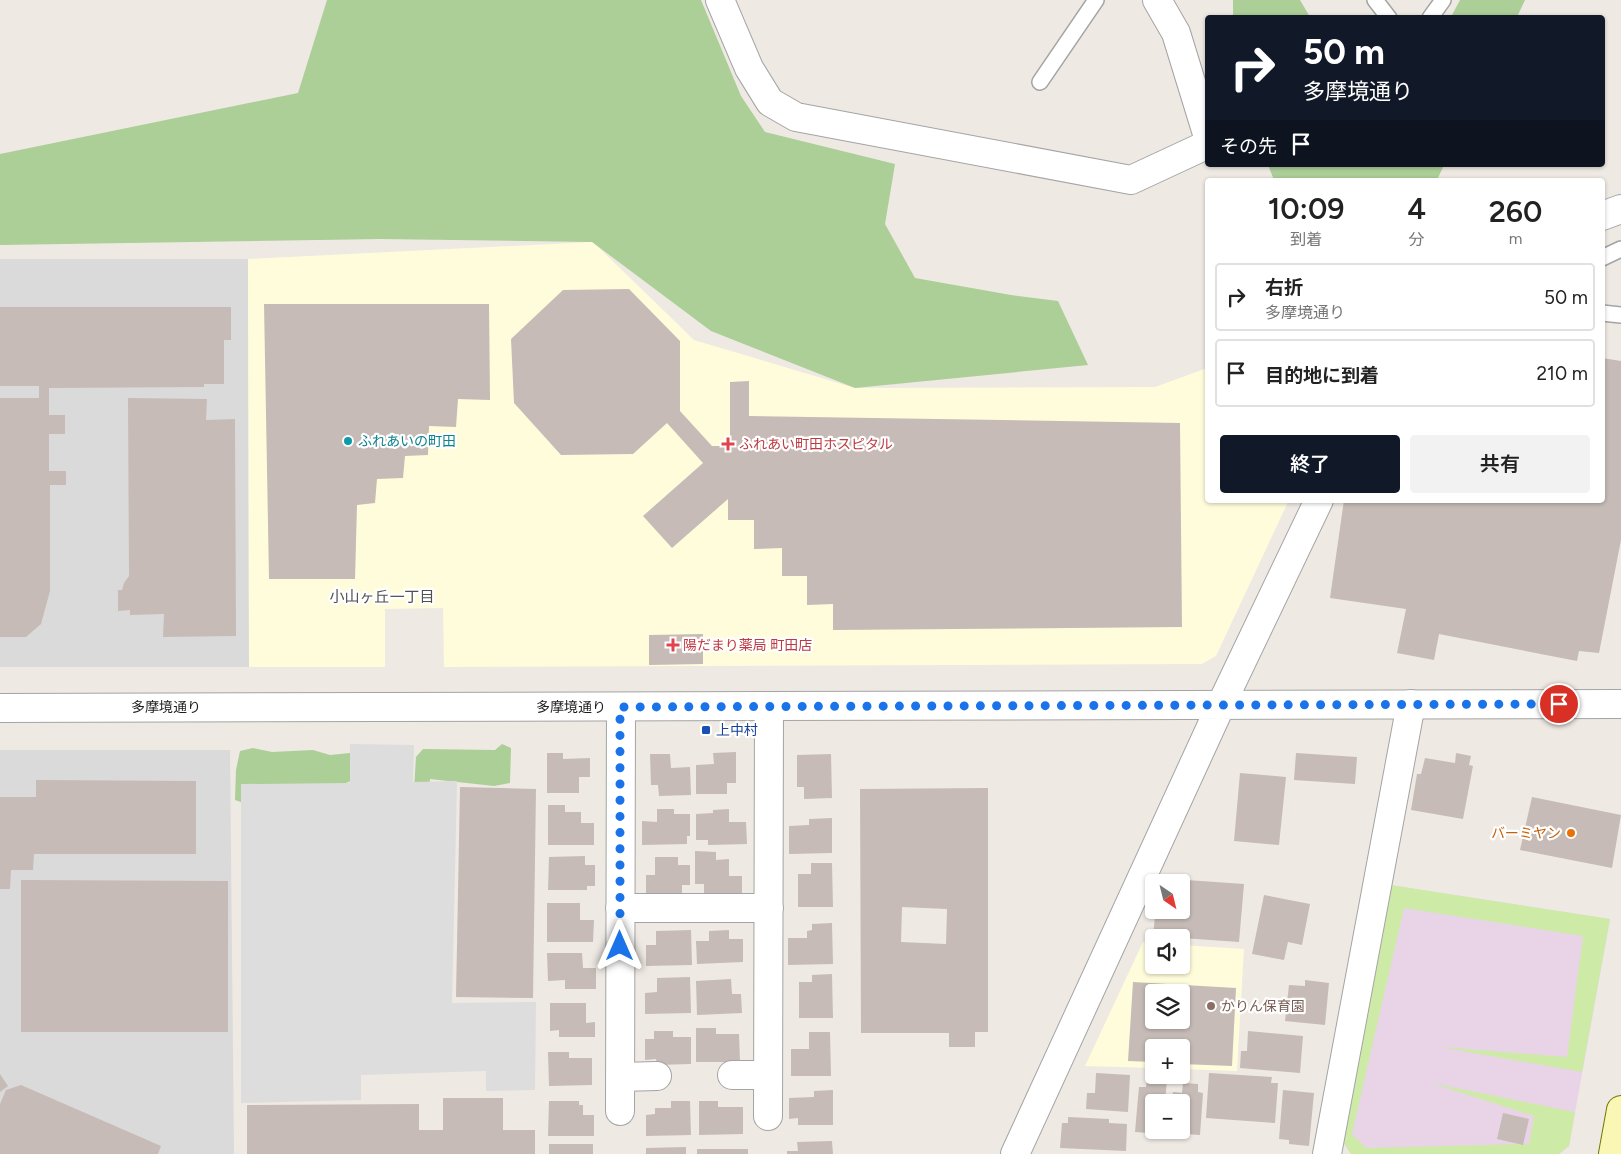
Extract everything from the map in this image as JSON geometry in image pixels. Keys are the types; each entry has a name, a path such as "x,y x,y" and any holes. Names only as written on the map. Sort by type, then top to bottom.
{"main road":[{"path":"1612,1154 1621,1110"}],"street":[{"path":"720,0 749,68 770,102 796,117 1131,180 1202,147 1205,142"},
{"path":"1157,0 1176,33 1205,127"},
{"path":"1605,215 1621,210"},
{"path":"1015,1154 1221,705 1318,503"},
{"path":"1326,1154 1411,704"},
{"name":"多摩境通り","path":"0,708 1621,704"},
{"path":"768,1116 769,706"},
{"path":"620,707 620,1111"},
{"path":"620,908 769,908"},
{"path":"732,1075 768,1075"},
{"path":"620,1077 657,1076"}],"lane":[{"path":"1040,82 1096,0"},
{"path":"1376,0 1387,15"},
{"path":"1432,15 1443,0"},
{"path":"1605,257 1621,249"},
{"path":"1605,313 1621,315"}],"shaded area":[{"name":"ふれあい町田ホスピタル","path":"593,242 694,340 855,388 1155,387 1205,369 1205,503 1288,503 1216,656 1202,664 444,667 443,608 385,609 385,667 249,667 248,259"},
{"path":"0,259 248,259 249,667 0,667"},
{"path":"350,744 414,745 413,782 457,781 452,1003 536,1002 535,1090 486,1091 486,1071 361,1075 361,1100 241,1103 241,784 350,783"},
{"path":"0,750 230,750 234,1154 0,1154"},
{"path":"1390,885 1610,919 1569,1146 1559,1154 1351,1154 1341,1139"},
{"name":"かりん保育園","path":"1143,942 1145,942 1145,974 1190,974 1190,946 1244,949 1237,1071 1190,1069 1190,1039 1145,1039 1145,1068 1085,1066"}],"green space":[{"path":"327,0 701,0 741,96 765,132 895,164 885,224 915,278 1011,295 1058,301 1088,365 855,388 711,331 592,242 380,239 0,245 0,154 298,93"},
{"path":"1233,0 1300,0 1309,15 1233,15"},
{"path":"1460,0 1525,0 1518,15 1452,15"},
{"path":"1269,167 1443,167 1438,178 1273,178"},
{"path":"502,744 511,748 510,783 494,786 430,779 428,805 414,790 416,757 423,749 495,750"},
{"path":"253,748 272,752 313,750 330,755 360,752 356,779 338,786 252,806 235,800 236,770 240,751"},
{"path":"1390,885 1610,919 1582,1072 1440,1047 1567,1057 1583,936 1404,908 1352,1134 1366,1148 1529,1144 1534,1116 1431,1083 1575,1112 1569,1146 1559,1154 1351,1154 1341,1139"}],"building":[{"name":"ふれあい町田ホスピタル","path":"629,289 680,341 680,411 712,446 730,446 730,382 749,381 749,416 1180,423 1182,627 833,630 833,604 807,605 807,576 782,576 782,548 754,549 754,520 728,520 728,499 672,548 643,516 703,463 667,423 633,454 561,455 514,403 511,339 563,290"},
{"name":"ふれあいの町田","path":"264,304 489,304 490,400 458,399 456,427 429,426 428,455 405,456 403,478 377,479 375,503 357,505 355,579 269,579"},
{"path":"0,307 231,307 231,340 224,340 224,384 204,384 204,387 49,388 49,415 65,415 65,434 49,434 49,471 66,471 66,485 50,485 50,591 41,624 26,637 0,637 0,398 39,398 39,386 0,386"},
{"path":"1605,358 1621,361 1621,540 1599,653 1579,651 1577,661 1439,634 1434,660 1397,653 1406,609 1330,598 1344,503 1605,503"},
{"path":"128,398 207,399 206,420 235,419 236,636 163,637 164,614 130,615 130,610 118,611 118,590 122,590 129,576"},
{"path":"703,634 703,664 649,665 649,635"},
{"path":"736,752 736,783 727,783 727,794 696,794 696,765 714,764 713,753"},
{"path":"547,753 563,753 563,759 590,758 590,777 579,777 579,793 547,793"},
{"path":"1296,753 1357,757 1355,784 1294,780"},
{"path":"1456,753 1471,756 1469,765 1473,766 1463,819 1411,810 1417,774 1421,774 1425,758 1455,763"},
{"path":"650,754 670,754 671,768 690,767 691,795 659,796 658,785 651,785"},
{"path":"831,754 832,798 804,799 804,787 797,787 797,755"},
{"path":"1240,773 1286,777 1279,845 1234,841"},
{"path":"36,780 196,781 196,854 34,854 33,870 11,870 10,889 0,889 0,797 36,797"},
{"path":"460,787 536,789 533,998 456,997"},
{"path":"988,788 988,1032 975,1032 975,1047 949,1047 949,1033 861,1033 860,789","holes":["902,907 947,909 946,944 901,942"]},
{"name":"バーミヤン","path":"1532,797 1621,815 1612,868 1520,850"},
{"path":"548,805 565,805 565,812 581,812 581,823 594,823 594,845 548,845"},
{"path":"657,809 674,809 674,814 690,814 690,836 687,836 687,844 642,845 642,821 657,822"},
{"path":"729,809 729,822 746,822 747,844 708,845 708,840 696,840 696,814 713,813 713,810"},
{"path":"832,818 832,853 789,854 789,826 809,825 809,819"},
{"path":"695,851 716,852 716,860 729,859 729,876 742,876 742,893 704,893 704,884 695,884"},
{"path":"585,856 585,865 595,865 595,886 587,886 587,890 548,890 549,857"},
{"path":"655,857 678,857 678,865 690,865 690,885 682,885 682,893 646,893 646,875 655,875"},
{"path":"811,863 832,863 833,907 798,907 798,874 811,874"},
{"path":"21,880 228,881 228,1032 21,1032"},
{"path":"1190,880 1244,884 1239,942 1190,939 1190,929 1154,929 1155,919 1190,919"},
{"path":"1264,895 1310,904 1302,945 1288,942 1284,960 1252,954"},
{"path":"547,903 580,903 580,920 594,920 593,942 547,942"},
{"path":"832,923 833,964 788,965 788,938 807,938 807,931 812,930 812,924"},
{"path":"691,930 692,965 646,966 646,945 656,945 656,931"},
{"path":"729,930 729,939 743,939 743,962 697,964 696,941 709,941 709,931"},
{"path":"547,953 582,953 583,968 596,968 596,989 565,989 565,980 548,981"},
{"path":"832,974 833,1018 799,1018 799,982 812,982 812,975"},
{"path":"690,977 691,1013 645,1014 645,993 657,992 657,978"},
{"path":"731,979 732,994 741,994 742,1013 697,1015 696,981"},
{"path":"1305,980 1329,983 1325,1025 1285,1021 1289,985 1305,986"},
{"path":"1133,982 1167,984 1145,984 1145,1029 1190,1029 1190,985 1236,988 1232,1066 1190,1064 1190,1039 1145,1039 1145,1062 1128,1061"},
{"path":"550,1003 586,1003 586,1023 595,1022 595,1037 559,1037 559,1030 550,1031"},
{"path":"696,1028 716,1028 716,1034 739,1034 740,1062 696,1062"},
{"path":"654,1031 673,1031 673,1037 691,1037 691,1064 657,1065 656,1059 645,1060 645,1039 654,1039"},
{"path":"1248,1031 1303,1036 1300,1073 1240,1068 1241,1051 1247,1051"},
{"path":"809,1032 830,1032 831,1076 791,1076 791,1049 809,1049"},
{"path":"548,1052 569,1052 569,1058 592,1058 592,1085 549,1086"},
{"path":"1096,1073 1130,1075 1128,1112 1086,1109 1087,1093 1095,1093"},
{"path":"1209,1073 1272,1077 1271,1083 1278,1083 1275,1123 1206,1118"},
{"path":"0,1074 8,1086 0,1092"},
{"path":"1190,1083 1198,1084 1198,1092 1203,1093 1200,1135 1190,1134 1190,1094 1173,1094 1173,1092 1182,1093 1183,1084"},
{"path":"1146,1084 1167,1084 1166,1094 1145,1094 1145,1133 1135,1132 1139,1087 1146,1087"},
{"path":"21,1085 161,1146 158,1154 0,1154 0,1104 6,1090"},
{"path":"833,1090 833,1125 798,1125 798,1118 789,1119 789,1098 814,1097 814,1091"},
{"path":"1283,1090 1314,1093 1309,1146 1289,1144 1289,1140 1279,1139"},
{"path":"443,1098 503,1098 503,1130 535,1130 535,1154 247,1154 247,1105 419,1104 419,1130 443,1130"},
{"path":"549,1101 579,1101 579,1105 583,1105 583,1115 594,1115 594,1136 548,1136"},
{"path":"671,1101 690,1101 691,1135 646,1136 646,1115 655,1114 655,1108 671,1108"},
{"path":"699,1101 718,1101 718,1107 743,1107 743,1134 699,1135"},
{"path":"1503,1113 1529,1119 1523,1145 1497,1139"},
{"path":"1068,1117 1109,1119 1109,1123 1127,1124 1126,1151 1060,1148 1062,1123 1068,1123"},
{"path":"832,1141 833,1154 787,1154 787,1151 798,1151 797,1142"},
{"path":"549,1144 593,1144 593,1154 549,1154"},
{"path":"686,1147 686,1154 646,1154 646,1148"},
{"path":"697,1149 748,1149 748,1154 697,1154"}],"place":[{"name":"ふれあいの町田","path":"348,441"},
{"name":"ふれあい町田ホスピタル","path":"728,444"},
{"name":"陽だまり薬局 町田店","path":"673,645"},
{"name":"上中村","path":"706,730"},
{"name":"バーミヤン","path":"1571,833"},
{"name":"かりん保育園","path":"1211,1006"}],"district":[{"name":"小山ヶ丘一丁目","path":"382,597"}],"route":[{"path":"620,946 620,707 1559,704"}]}
